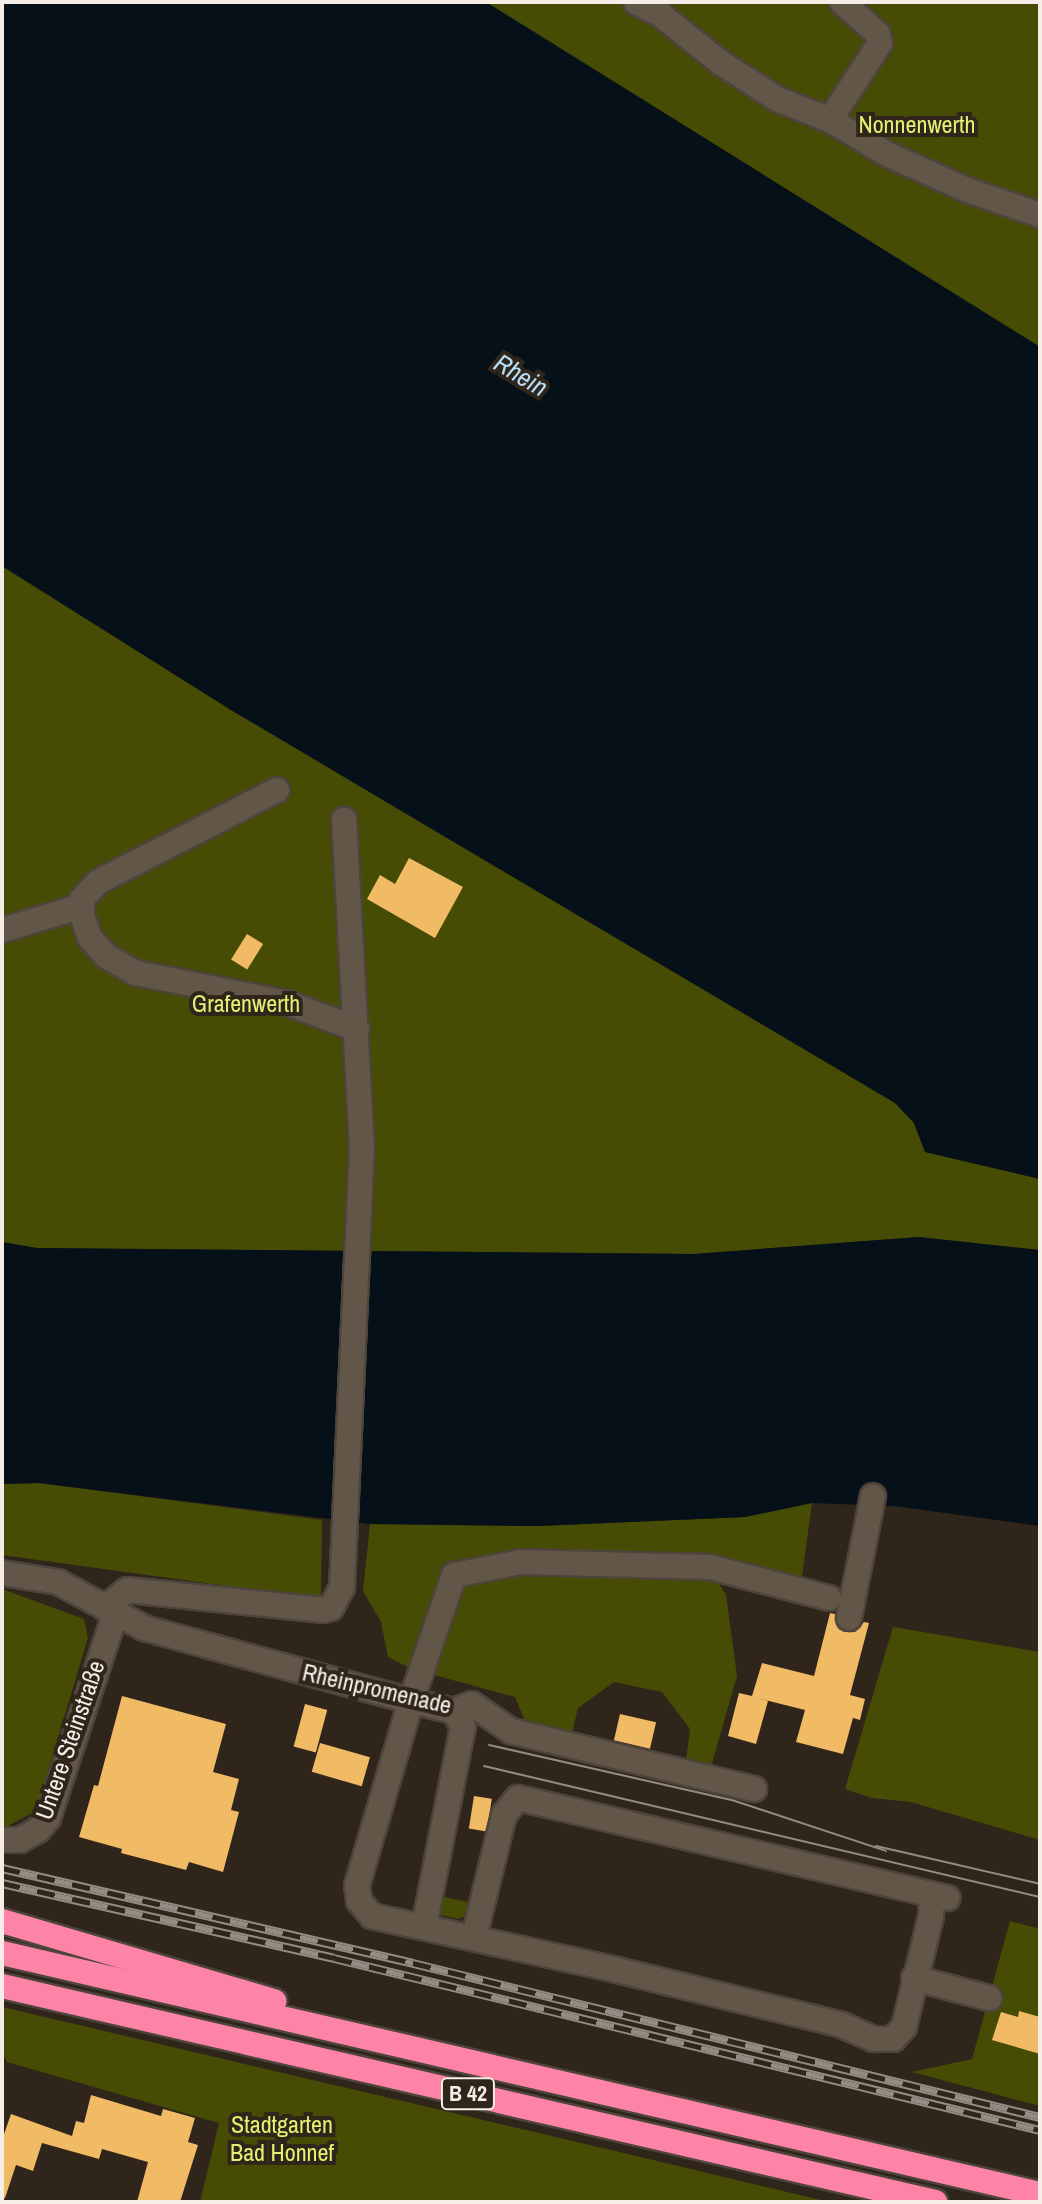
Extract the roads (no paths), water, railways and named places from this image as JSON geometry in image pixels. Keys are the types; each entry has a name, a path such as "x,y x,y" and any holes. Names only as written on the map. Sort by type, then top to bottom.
{"highway":[{"path":"2,1921 290,2006 333,2031"},
{"name":"B 42","path":"2,1953 1040,2194"},
{"name":"B 42","path":"2,1986 935,2202"}],"street":[{"path":"636,2 661,15 721,63 777,99 830,120 887,154 967,190 1040,215"},
{"path":"830,120 880,43 878,34 842,2"},
{"path":"277,790 98,882 82,899 90,938 106,956 136,973 287,1003 357,1029"},
{"path":"110,1611 127,1590 324,1610 331,1608 342,1587 362,1150 344,819"},
{"path":"2,930 82,906"},
{"path":"849,1618 873,1496"},
{"path":"474,1937 504,1815 518,1798 878,1879 939,1897 914,1978 904,2027 893,2039 874,2039 842,2025 474,1937 372,1916 359,1901 357,1886 411,1701 454,1575 521,1562 710,1567 829,1598"},
{"name":"Rheinpromenade","path":"2,1573 58,1582 144,1628 454,1711 472,1704 490,1713 511,1731 754,1789"},
{"name":"Untere Steinstraße","path":"2,1840 20,1840 38,1830 48,1818 110,1611"},
{"path":"424,1927 463,1727 454,1711"},
{"path":"914,1978 989,1998"}],"water":[{"name":"Rhein","path":"2,2 486,2 1040,347 1040,1179 925,1152 914,1123 895,1103 231,710 2,566"},
{"path":"919,1237 1040,1250 1040,1526 894,1506 812,1503 745,1517 538,1526 370,1524 39,1483 2,1484 2,1242 37,1248 694,1254"}],"tram line":[{"path":"489,1745 735,1801 886,1851"},
{"path":"484,1766 1040,1897"},
{"path":"876,1846 1040,1884"}],"railway":[{"path":"2,1868 413,1963 1040,2117"},
{"path":"2,1883 334,1958 1040,2130"}],"park label":[{"name":"Nonnenwerth","path":"917,125"},
{"name":"Grafenwerth","path":"246,1004"},
{"name":"Stadtgarten Bad Honnef","path":"282,2139"}]}
